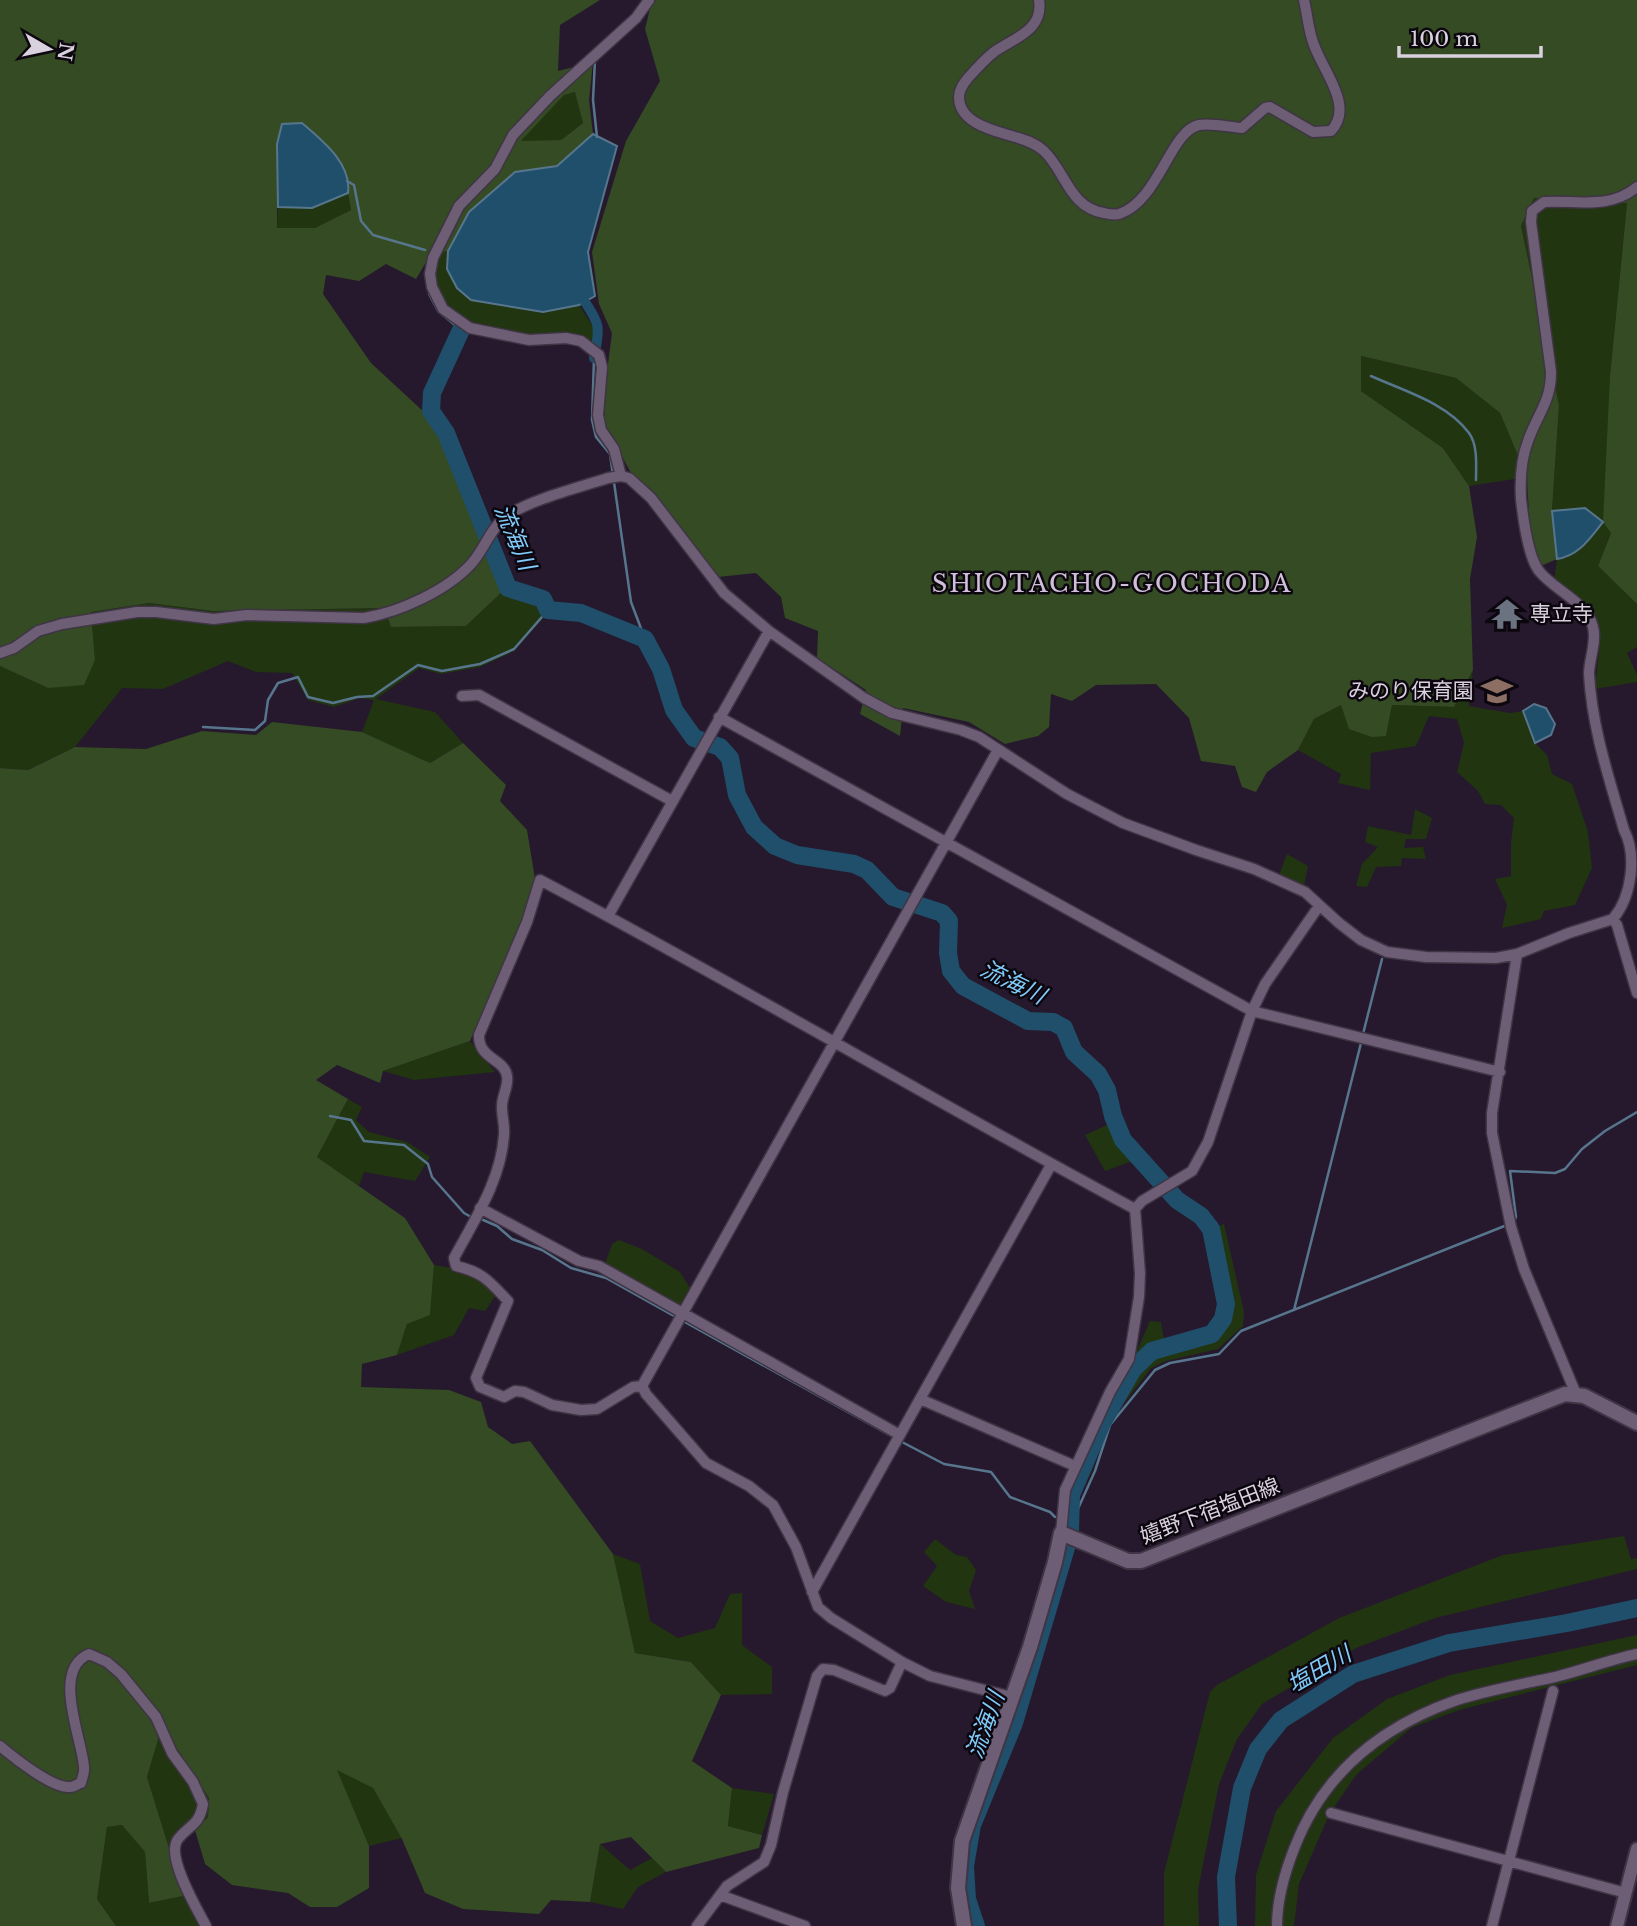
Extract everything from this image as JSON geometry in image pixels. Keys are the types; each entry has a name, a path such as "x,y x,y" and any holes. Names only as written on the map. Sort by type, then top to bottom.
{"main road":[{"name":"嬉野下宿塩田線","path":"1061,1533 1128,1561 1141,1561 1565,1394 1576,1394"},
{"path":"1576,1394 1637,1423"},
{"path":"964,1926 958,1888 961,1841 1045,1601 1061,1533"}],"street":[{"path":"621,476 614,449 601,430 598,415 602,367 599,355 581,341 566,338 529,340 470,328 443,309 432,287 430,274 433,258 459,206 495,169 513,135 550,96 636,19 649,0"},
{"path":"1040,0 1039,17 1029,31 985,60 962,85 959,98 966,113 975,123 1032,142 1044,151 1081,205 1108,214 1118,214 1129,208 1150,190 1178,141 1190,129 1199,125 1242,128 1265,108 1270,107 1313,132 1331,131 1337,124 1340,107 1312,41 1304,0"},
{"path":"0,653 14,648 38,631 62,624 137,612 214,620 247,615 364,618 383,615 406,607 457,578 474,561 493,530 506,516 522,507 621,476 629,478 651,498 724,593 769,631 864,698 891,713 979,737 1068,794 1123,823 1254,869 1306,892 1361,940 1387,952 1426,957 1496,958 1517,954 1613,919 1625,899 1630,881 1634,841 1624,830 1598,746 1589,672 1594,629 1589,615 1582,607 1558,591 1537,569 1532,559 1521,499 1521,481 1528,441 1549,397 1552,372 1531,222 1532,211 1544,202 1594,204 1610,201 1626,196 1637,187"},
{"path":"608,916 769,631"},
{"path":"462,696 480,695 672,802"},
{"path":"719,717 1252,1011 1500,1072"},
{"path":"642,1386 998,750"},
{"path":"642,1386 633,1387 597,1409 581,1410 552,1405 524,1392 515,1391 504,1397 480,1387 476,1378 508,1301 485,1277 473,1270 456,1266 454,1258 498,1174 505,1133 502,1105 508,1079 505,1070 488,1057 479,1044 479,1035 527,922 540,880 1051,1165 1135,1209"},
{"path":"1061,1533 1065,1490 1110,1392 1129,1359 1140,1273 1135,1209 1142,1201 1173,1185 1192,1171 1208,1142 1252,1011 1265,984 1320,906"},
{"path":"1613,919 1637,993"},
{"path":"1517,954 1492,1113 1492,1133 1510,1223 1524,1269 1576,1394"},
{"path":"812,1592 1051,1165"},
{"path":"480,1208 579,1261 599,1266 900,1434"},
{"path":"642,1386 706,1463 748,1486 773,1504 796,1547 818,1607 831,1618 930,1676 1012,1697"},
{"path":"920,1399 1075,1466"},
{"path":"0,1746 12,1757 57,1785 69,1787 80,1783 85,1769 72,1716 71,1689 75,1666 79,1658 89,1654 114,1668 156,1717 172,1753 193,1782 203,1804 197,1823 177,1840 174,1848 175,1862 206,1926"},
{"path":"1277,1926 1286,1870 1304,1821 1327,1789 1358,1754 1400,1724 1458,1700 1569,1674 1637,1654"},
{"path":"697,1926 727,1886 764,1862 817,1676 823,1670 834,1670 885,1691 890,1688 902,1662"},
{"path":"1492,1926 1553,1691"},
{"path":"1331,1813 1626,1893"},
{"path":"1617,1926 1637,1849"},
{"path":"719,1895 805,1926"}],"green space":[{"path":"0,0 600,0 560,25 558,71 593,62 589,100 593,134 557,166 515,172 469,212 448,251 431,254 416,279 386,264 359,281 326,275 323,294 371,363 425,413 444,439 504,590 466,626 391,627 384,608 213,611 149,603 91,612 95,660 84,685 48,688 0,666","holes":["575,92 583,123 561,140 521,141 564,95","282,124 349,180 351,210 315,228 277,228 277,144"]},
{"path":"652,0 1637,0 1637,604 1598,566 1611,533 1603,522 1610,376 1627,203 1534,198 1521,226 1559,405 1552,511 1557,559 1543,565 1531,554 1527,477 1500,413 1456,378 1361,356 1361,391 1443,448 1469,486 1477,537 1470,579 1473,670 1454,707 1392,705 1386,736 1372,737 1349,729 1341,705 1314,719 1298,750 1267,772 1256,792 1242,787 1235,766 1201,761 1189,718 1156,684 1096,685 1072,701 1051,694 1049,727 1038,736 1005,744 969,722 903,708 900,736 860,714 866,690 817,658 818,631 785,618 781,597 756,573 718,577 681,533 656,494 630,471 604,424 612,333 599,304 592,252 626,141 660,81 645,29"},
{"path":"576,92 583,123 561,140 520,142 564,94"},
{"path":"348,193 351,210 315,228 277,228 278,207 312,208"},
{"path":"1534,198 1627,202 1610,376 1611,533 1598,566 1637,604 1637,647 1627,653 1637,675 1637,682 1595,689 1600,641 1596,615 1554,581 1557,559 1567,558 1585,508 1552,511 1559,405 1521,226"},
{"path":"448,251 448,269 543,312 579,305 595,330 591,341 570,334 528,337 471,323 446,306 434,278 431,254"},
{"path":"1361,356 1456,378 1500,413 1527,477 1469,486 1443,448 1361,391"},
{"path":"504,590 541,602 545,616 514,651 480,667 441,674 419,668 376,699 435,712 463,743 430,763 362,732 374,700 360,698 334,707 308,700 292,673 256,672 228,661 163,689 122,688 75,747 28,770 0,768 0,666 48,688 95,660 91,612 149,603 213,611 384,608 391,627 466,626"},
{"path":"1473,670 1469,706 1510,713 1523,711 1535,743 1547,755 1552,774 1572,784 1588,832 1592,868 1575,905 1544,911 1541,919 1502,928 1507,905 1495,879 1511,876 1514,818 1501,805 1485,804 1478,791 1457,772 1464,743 1457,719 1429,716 1416,746 1371,753 1370,790 1338,783 1341,774 1298,750 1314,719 1341,705 1386,736 1392,705 1454,707"},
{"path":"272,722 362,732 430,763 463,743 506,785 500,801 527,830 535,879 522,923 470,1041 383,1071 380,1083 337,1065 316,1080 348,1099 317,1157 405,1218 434,1265 430,1315 407,1324 397,1355 362,1364 361,1387 449,1390 481,1402 488,1427 512,1444 530,1441 613,1554 635,1653 691,1662 721,1695 692,1761 732,1788 728,1826 762,1835 759,1848 666,1872 631,1837 600,1844 590,1902 551,1900 539,1914 463,1909 425,1893 402,1839 373,1788 337,1770 369,1846 369,1888 337,1907 310,1907 288,1893 232,1885 205,1864 195,1830 208,1817 209,1798 162,1726 147,1777 169,1848 188,1895 149,1903 145,1852 122,1825 107,1827 97,1899 116,1926 0,1926 0,768 28,770 75,747 146,749 202,731 256,735"},
{"path":"1415,809 1432,818 1426,839 1406,839 1404,848 1423,847 1426,859 1402,858 1401,866 1376,867 1367,887 1356,886 1362,864 1378,847 1365,842 1368,826 1411,835"},
{"path":"1287,854 1308,866 1304,886 1279,875"},
{"path":"470,1041 495,1072 414,1080 383,1071"},
{"path":"348,1099 362,1107 356,1120 369,1132 407,1142 430,1157 415,1181 364,1172 359,1186 317,1157"},
{"path":"1107,1125 1135,1160 1105,1171 1085,1135"},
{"path":"1224,1224 1244,1312 1243,1326 1218,1349 1166,1361 1151,1368 1108,1424 1092,1470 1078,1499 1074,1495 1103,1424 1134,1375 1136,1353 1150,1321 1161,1322 1166,1353 1215,1340 1228,1320 1229,1303 1215,1228"},
{"path":"619,1240 642,1249 680,1272 690,1288 680,1305 605,1264 612,1244"},
{"path":"434,1265 474,1272 496,1295 485,1311 469,1308 454,1335 397,1355 407,1324 430,1314"},
{"path":"1624,1536 1631,1559 1637,1558 1637,1569 1435,1618 1356,1648 1262,1704 1237,1739 1219,1784 1198,1890 1199,1926 1164,1926 1164,1873 1210,1692 1217,1685 1339,1618 1503,1555"},
{"path":"935,1539 956,1555 967,1557 976,1570 969,1591 975,1609 946,1602 923,1586 937,1566 924,1552"},
{"path":"613,1554 640,1564 650,1621 678,1638 715,1628 730,1594 742,1593 742,1645 772,1667 772,1694 721,1695 691,1662 635,1653"},
{"path":"1637,1635 1637,1665 1459,1710 1411,1728 1356,1775 1329,1815 1299,1884 1294,1926 1255,1926 1256,1875 1276,1811 1333,1738 1387,1699 1450,1675"},
{"path":"162,1725 209,1798 208,1817 180,1844 169,1848 147,1777"},
{"path":"336,1769 373,1788 402,1838 369,1846"},
{"path":"732,1788 774,1794 762,1835 728,1826"},
{"path":"122,1825 145,1852 149,1903 188,1895 201,1926 116,1926 97,1899 107,1827"},
{"path":"600,1844 630,1870 652,1858 666,1872 638,1887 623,1909 590,1902"}],"water":[{"path":"302,123 327,145 341,163 348,182 348,193 312,208 278,207 277,144 282,124"},
{"path":"593,134 617,146 588,252 595,296 579,305 543,312 471,300 457,288 447,269 448,251 469,212 515,172 557,166"},
{"path":"1585,508 1603,522 1578,550 1557,559 1552,511"},
{"path":"1534,704 1546,708 1555,724 1551,735 1535,743 1523,711"}],"waterway":[{"path":"595,60 593,100 597,137"},
{"path":"347,181 354,185 361,221 373,235 425,250"},
{"path":"429,294 438,311 461,330"},
{"path":"585,302 598,328 594,358"},
{"name":"流海川","path":"461,330 432,393 431,411 446,433 508,588 543,599 548,610 581,613 645,639 661,669 674,710 694,738 720,747 730,758 737,795 754,827 775,846 797,855 854,864 867,870 893,897 942,913 949,921 948,953 951,971 963,986 1028,1021 1053,1022 1064,1028 1074,1052 1098,1074 1107,1090 1113,1116 1123,1140 1177,1200 1201,1216 1211,1229 1226,1304 1223,1319 1212,1334 1152,1351 1133,1369 1102,1423 1071,1495 1070,1531"},
{"path":"594,358 592,420 596,437 610,454 631,602 645,639"},
{"path":"1371,376 1424,399 1460,423 1474,443 1476,480"},
{"path":"203,727 255,730 265,721 268,700 278,683 298,677 308,697 333,703 373,696 418,665 442,671 480,664 514,649 548,610"},
{"path":"1363,1034 1382,959"},
{"path":"1294,1310 1361,1043"},
{"path":"1513,1223 1516,1217 1510,1171 1555,1173 1565,1169 1582,1149 1637,1112"},
{"path":"330,1116 351,1120 364,1141 404,1145 428,1164 432,1177 464,1213 471,1217"},
{"path":"481,1219 497,1226 512,1239 542,1250 571,1268 606,1278 674,1316"},
{"path":"1072,1522 1095,1471 1110,1425 1155,1370 1170,1363 1219,1354 1241,1331 1507,1225"},
{"path":"683,1321 893,1437"},
{"path":"902,1442 944,1464 991,1472 1010,1497 1050,1512 1055,1517"},
{"name":"流海川","path":"976,1926 967,1899 965,1866 972,1825 1014,1723 1068,1541"},
{"name":"塩田川","path":"1228,1926 1226,1877 1242,1788 1258,1749 1281,1720 1353,1674 1449,1643 1637,1608"}],"place":[{"name":"専立寺","path":"1507,614"},
{"name":"みのり保育園","path":"1497,691"}],"district":[{"name":"SHIOTACHO-GOCHODA","path":"1112,584"}]}
